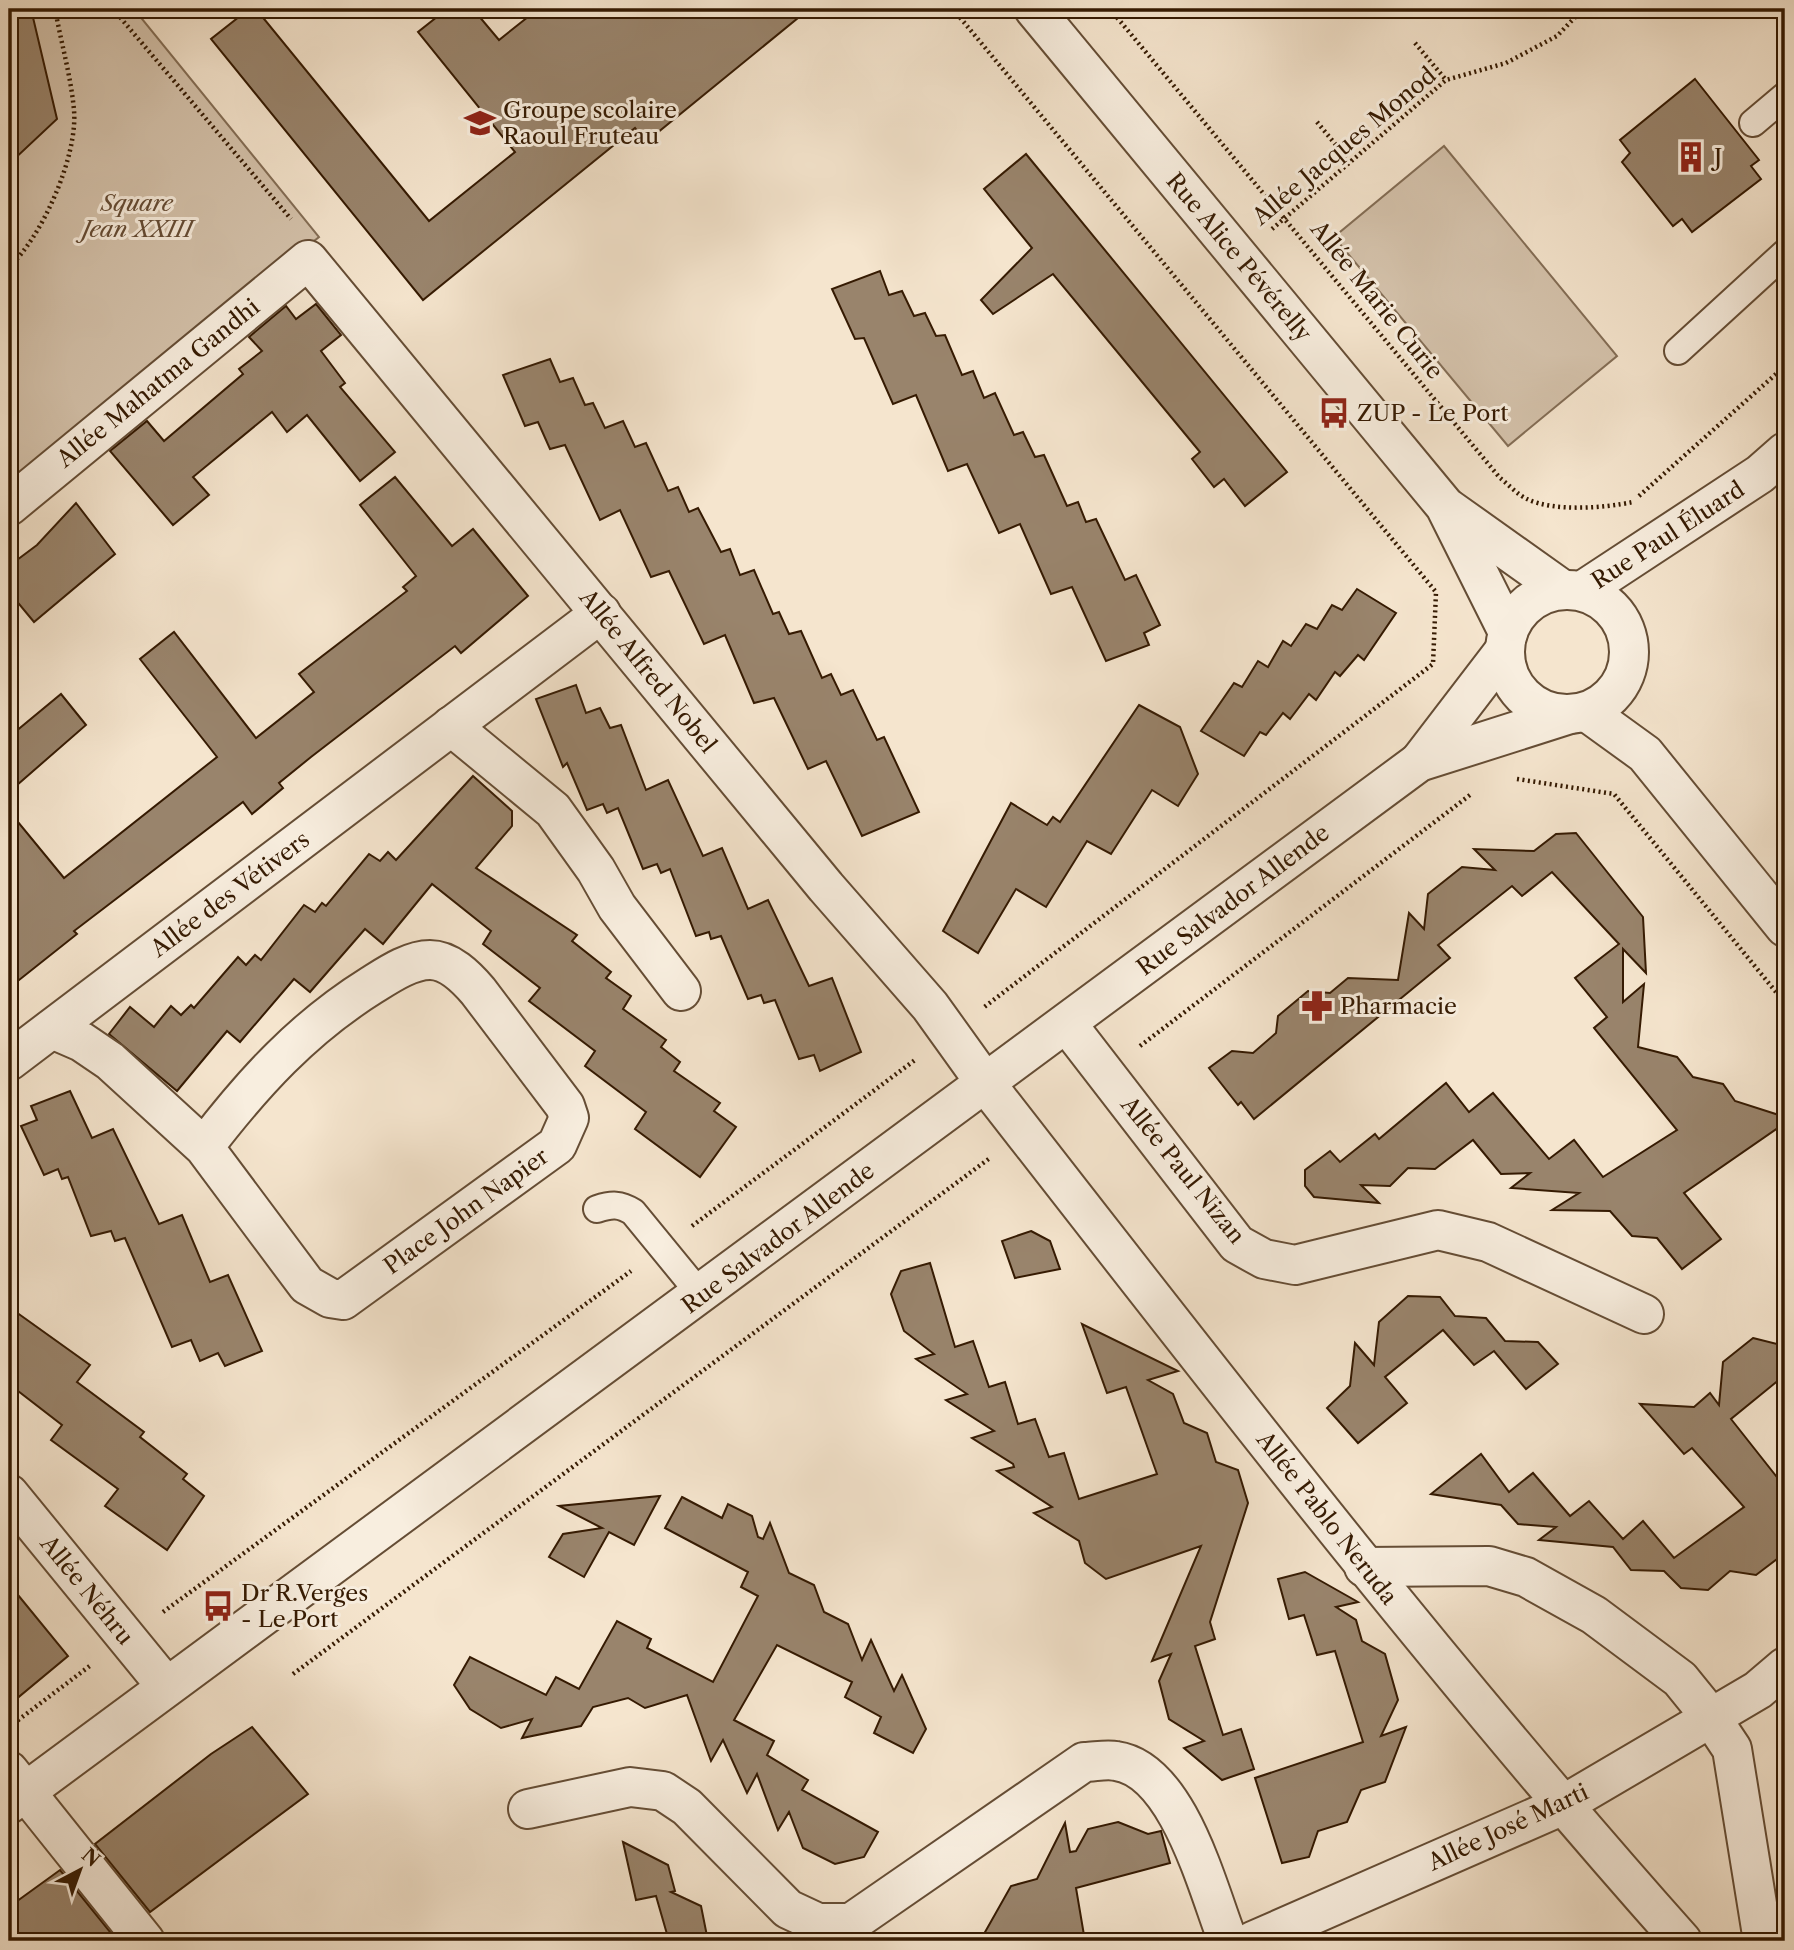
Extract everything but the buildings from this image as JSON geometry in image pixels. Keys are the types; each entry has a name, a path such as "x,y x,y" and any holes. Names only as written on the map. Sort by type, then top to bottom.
{"street":[{"name":"Rue Alice Pévérelly","path":"1034,9 1445,506 1506,642"},
{"name":"Allée Mahatma Gandhi","path":"9,506 308,260"},
{"name":"Allée Alfred Nobel","path":"308,260 826,887 930,1006 986,1084"},
{"name":"Rue Paul Éluard","path":"1572,590 1760,474 1785,452"},
{"name":"Rue Alice Pévérelly","path":"1445,506 1572,590"},
{"path":"1419,762 1506,642 1516,615 1529,602 1545,593 1572,590 1613,610 1625,627 1630,648 1628,668 1620,687 1605,702 1577,713 1548,712 1530,703 1512,680 1506,642"},
{"name":"Allée des Vétivers","path":"9,1061 601,613"},
{"path":"1577,713 1645,754 1785,927"},
{"name":"Rue Salvador Allende","path":"14,1789 166,1686 701,1295 1419,762 1577,713"},
{"path":"451,726 553,810 596,870 617,907 681,991"},
{"name":"Place John Napier","path":"433,960 465,976 478,991 565,1106 569,1118 557,1145 342,1300 330,1298 307,1285 204,1147 251,1087 292,1044 324,1017 388,975 418,962 433,960"},
{"name":"Allée Paul Nizan","path":"1067,1024 1237,1244 1264,1259 1295,1265 1438,1230 1488,1242 1644,1314"},
{"path":"52,1029 82,1042 110,1061 204,1147"},
{"name":"Allée Pablo Neruda","path":"986,1084 1364,1567 1562,1806 1682,1941"},
{"name":"Allée Néhru","path":"9,1494 166,1686"},
{"path":"1364,1567 1489,1566 1526,1577 1594,1615 1669,1671 1710,1716 1732,1749 1763,1941"},
{"name":"Allée José Marti","path":"1253,1941 1562,1806 1758,1690 1785,1667"},
{"path":"528,1809 630,1787 663,1791 687,1807 788,1909 818,1923 851,1923 1084,1762 1117,1760 1142,1772 1176,1808 1228,1941"},
{"path":"14,1789 145,1941"}],"lane":[{"path":"1753,123 1785,96"},
{"path":"1678,351 1785,253"},
{"path":"597,1209 610,1205 623,1206 633,1212 701,1295"}],"path":[{"path":"9,267 39,227 72,143 75,111 55,9"},
{"path":"113,9 297,226 308,260"},
{"path":"953,9 997,62"},
{"name":"Allée Marie Curie","path":"1110,9 1286,217 1500,478 1527,499 1600,509 1633,502 1785,366"},
{"name":"Allée Jacques Monod","path":"1239,257 1446,80 1506,63 1558,36 1583,9"},
{"path":"1415,43 1446,80"},
{"path":"1317,122 1350,162"},
{"path":"1508,778 1614,794 1785,1003"},
{"path":"1105,1072 1472,793"},
{"path":"293,1674 1024,1133"}],"green space":[{"name":"Square Jean XXIII","path":"9,9 134,9 319,237 9,485"},
{"path":"1444,146 1617,356 1508,446 1334,237"}],"place":[{"name":"Groupe scolaire Raoul Fruteau","path":"480,123"},
{"name":"J","path":"1691,157"},
{"name":"ZUP - Le Port","path":"1334,413"},
{"name":"Pharmacie","path":"1317,1006"},
{"name":"Dr R.Verges - Le Port","path":"218,1606"}]}
